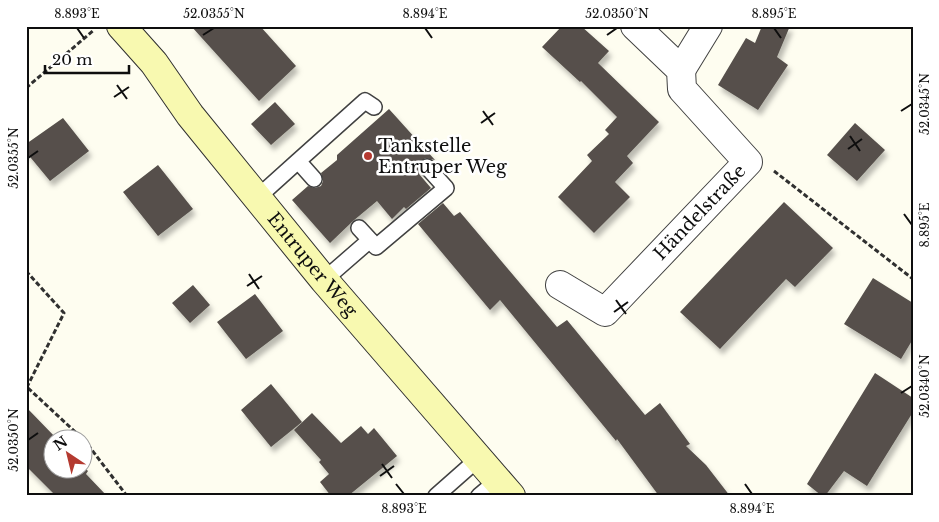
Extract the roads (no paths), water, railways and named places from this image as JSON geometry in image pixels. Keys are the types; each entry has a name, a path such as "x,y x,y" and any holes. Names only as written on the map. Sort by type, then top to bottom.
{"main road":[{"name":"Entruper Weg","path":"121,26 154,63 190,116 324,280 479,458 496,491"}],"street":[{"path":"634,26 681,70 708,26"},
{"name":"Händelstraße","path":"560,285 605,312 748,162 682,89 681,70"}],"lane":[{"path":"257,198 365,101 374,107"},
{"path":"298,162 314,179"},
{"path":"359,228 376,247 446,188 427,167"},
{"path":"324,280 370,240"},
{"path":"436,496 479,458"}],"place":[{"name":"Tankstelle Entruper Weg","path":"368,156"}]}
